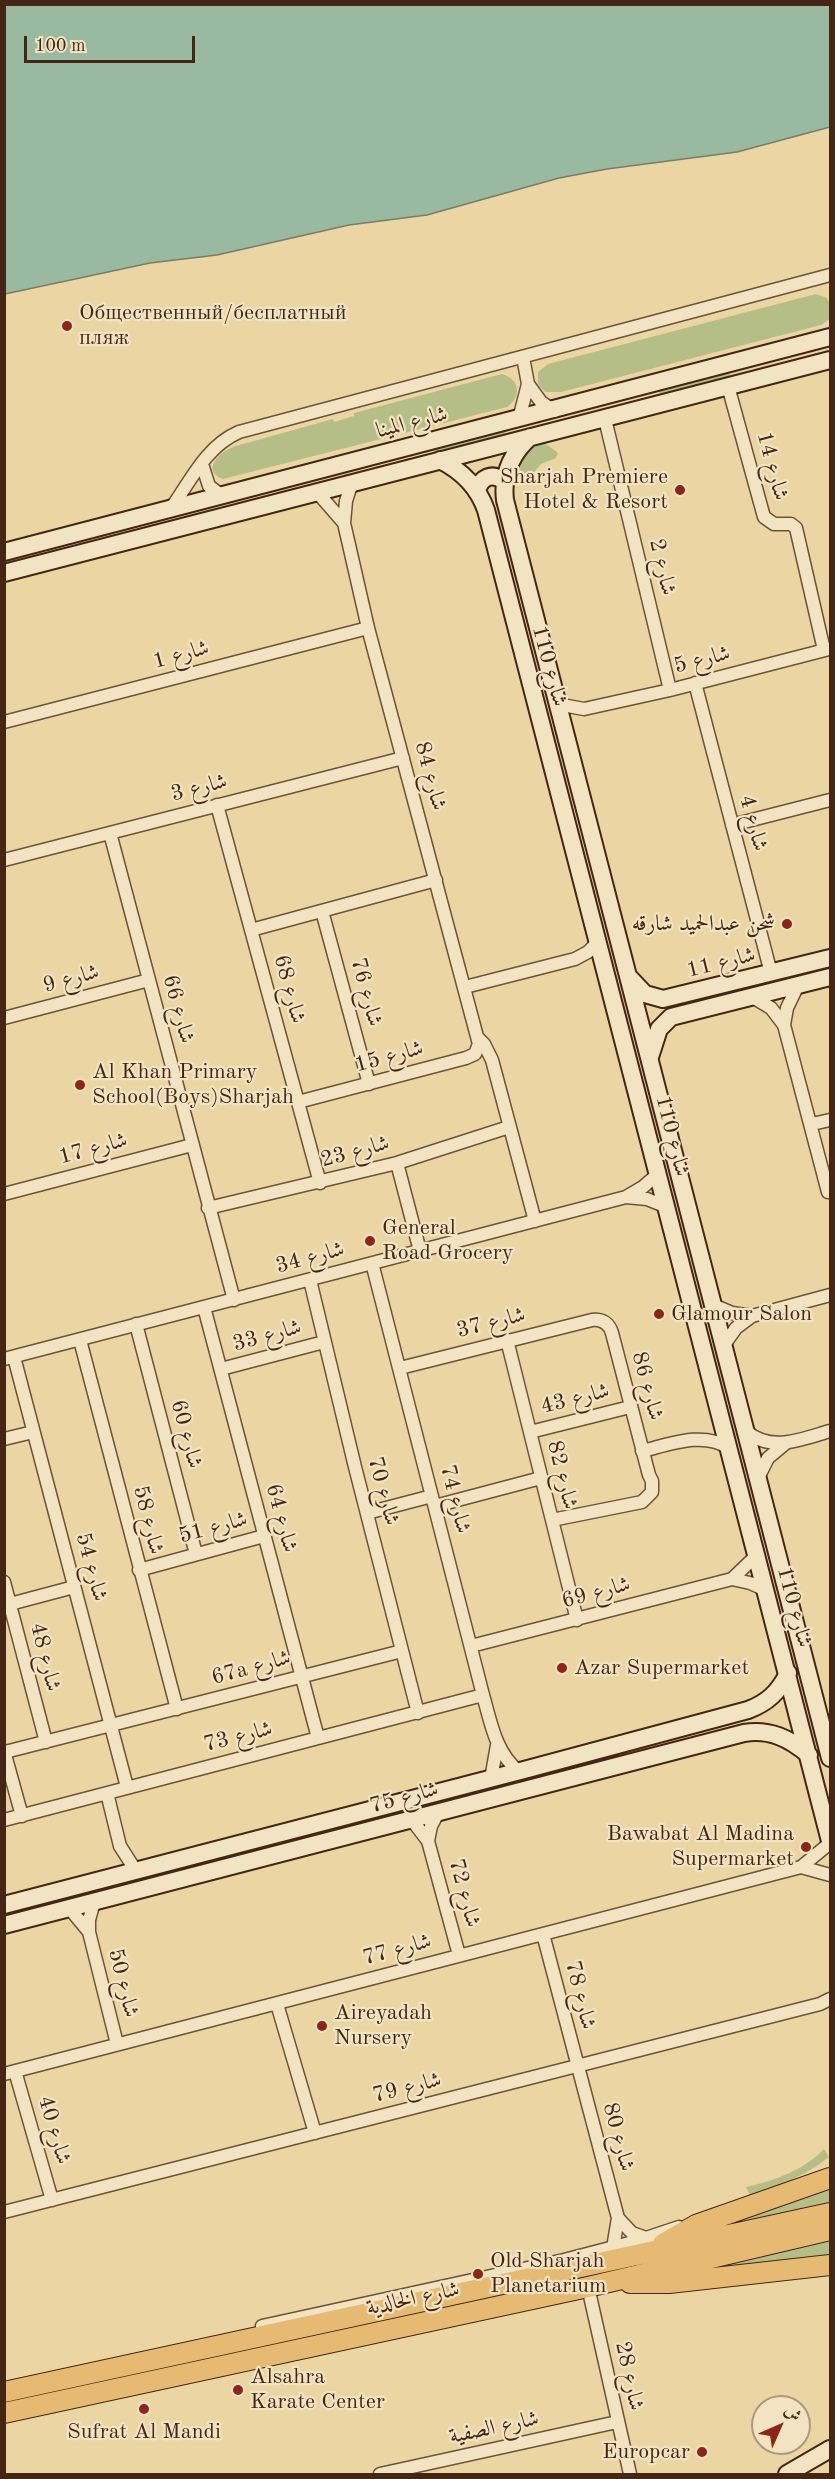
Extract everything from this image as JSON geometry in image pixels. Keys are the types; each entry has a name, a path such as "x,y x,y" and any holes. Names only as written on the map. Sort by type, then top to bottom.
{"main road":[{"name":"شارع المينا","path":"4,552 554,411 831,337"},
{"name":"شارع المينا","path":"4,573 831,360"},
{"path":"584,424 590,415 596,412 644,399 649,393 648,386"},
{"name":"شارع 110","path":"530,436 515,453 504,481 505,500 831,1758"},
{"name":"شارع 110","path":"440,460 465,476 477,491 488,519 831,1842"},
{"path":"295,498 294,490 298,486 333,476 344,464"},
{"path":"477,491 486,478 496,476 504,481"},
{"path":"572,839 578,839 584,844 596,887 609,903"},
{"name":"شارع 11","path":"628,976 645,994 663,999 831,958"},
{"name":"شارع 11","path":"650,1061 655,1036 666,1020 831,977"},
{"path":"624,1038 633,1044 640,1065 646,1065 650,1061"},
{"name":"شارع 75","path":"4,1905 491,1779 759,1706 773,1695 788,1673"},
{"path":"759,1706 766,1710 770,1717 765,1731 789,1740 809,1755"},
{"name":"شارع 75","path":"4,1925 744,1733 765,1731"},
{"path":"814,1774 825,1785 831,1804"},
{"path":"411,1820 415,1809 440,1799 446,1790"},
{"path":"97,1901 108,1890 130,1882 136,1871"},
{"path":"798,2188 831,2167"},
{"path":"649,2245 718,2217 831,2178"},
{"name":"شارع الخالدية","path":"4,2392 649,2245 831,2213"},
{"name":"شارع الخالدية","path":"4,2413 588,2287 831,2230"},
{"path":"612,2280 657,2284 831,2265"},
{"path":"788,2474 831,2449"}],"street":[{"path":"170,510 215,447 239,432 831,275"},
{"path":"519,419 528,384 523,357"},
{"path":"528,384 541,402 554,411"},
{"name":"شارع 14","path":"728,386 764,517 774,524 791,524 796,532 827,649"},
{"name":"شارع 2","path":"605,419 670,690"},
{"path":"202,464 209,486 221,495"},
{"name":"شارع 84","path":"352,482 346,501 344,523 368,628 479,1039 492,1060 535,1221"},
{"name":"شارع 84","path":"317,492 344,523"},
{"name":"شارع 1","path":"4,722 368,628"},
{"name":"شارع 5","path":"557,704 584,709 670,690 827,649"},
{"name":"شارع 4","path":"695,683 771,973"},
{"path":"564,729 584,709"},
{"name":"شارع 3","path":"4,860 403,758"},
{"path":"732,825 831,800"},
{"name":"شارع 68","path":"217,805 320,1183"},
{"name":"شارع 66","path":"110,833 234,1300"},
{"path":"251,930 436,880"},
{"name":"شارع 76","path":"322,911 369,1084"},
{"path":"465,987 575,959 588,952 598,942"},
{"path":"575,959 590,961 604,967"},
{"name":"شارع 9","path":"4,1018 148,980"},
{"path":"784,1025 790,1000 798,985"},
{"path":"751,996 771,1008 784,1025 812,1124 828,1192"},
{"name":"شارع 15","path":"298,1102 471,1057 478,1049 479,1039"},
{"path":"812,1124 831,1120"},
{"name":"شارع 23","path":"208,1208 397,1163 509,1127"},
{"name":"شارع 17","path":"4,1194 192,1145"},
{"path":"397,1163 420,1251"},
{"name":"شارع 34","path":"9,1358 626,1197 643,1187 658,1174"},
{"name":"شارع 34","path":"626,1197 647,1199 667,1207"},
{"name":"شارع 74","path":"372,1263 497,1745 518,1771"},
{"name":"شارع 70","path":"310,1280 418,1713"},
{"path":"724,1345 736,1328 752,1316 831,1295"},
{"path":"713,1305 732,1313 752,1316"},
{"name":"شارع 64","path":"204,1308 318,1738"},
{"name":"شارع 37","path":"400,1368 592,1320"},
{"name":"شارع 86","path":"552,1520 634,1502 645,1493 649,1475 610,1328 603,1320 592,1320"},
{"name":"شارع 60","path":"135,1324 196,1554"},
{"name":"شارع 58","path":"80,1340 177,1709"},
{"name":"شارع 82","path":"507,1340 577,1620"},
{"name":"شارع 33","path":"221,1370 324,1342"},
{"name":"شارع 54","path":"9,1358 33,1432 127,1787"},
{"name":"شارع 43","path":"530,1432 630,1407"},
{"path":"702,1438 722,1418"},
{"path":"746,1431 765,1443 786,1443 831,1431"},
{"path":"4,1439 33,1432"},
{"path":"642,1451 702,1438 716,1441 729,1448"},
{"path":"758,1478 768,1458 786,1443"},
{"path":"367,1513 541,1478"},
{"name":"شارع 51","path":"139,1570 264,1536"},
{"name":"شارع 69","path":"471,1646 732,1579 757,1555"},
{"path":"732,1579 766,1590"},
{"name":"شارع 48","path":"4,1582 46,1742"},
{"path":"10,1604 74,1587"},
{"name":"67a شارع","path":"111,1726 402,1651"},
{"name":"شارع 73","path":"4,1821 483,1695"},
{"path":"22,1816 5,1752 111,1726"},
{"name":"شارع 74","path":"491,1779 497,1745"},
{"path":"107,1793 120,1846 136,1871"},
{"name":"شارع 72","path":"428,1841 431,1826 438,1813"},
{"name":"شارع 72","path":"411,1820 428,1841 459,1955"},
{"name":"شارع 77","path":"10,2072 801,1867 831,1842"},
{"path":"116,1875 120,1846"},
{"name":"شارع 77","path":"801,1867 831,1875"},
{"name":"شارع 50","path":"97,1901 90,1914 88,1932 117,2044"},
{"name":"شارع 50","path":"70,1909 88,1932"},
{"name":"شارع 78","path":"543,1934 577,2066"},
{"name":"شارع 79","path":"4,2212 827,2003"},
{"path":"277,2004 315,2133"},
{"name":"شارع 80","path":"577,2066 618,2218 613,2248"},
{"name":"شارع 40","path":"10,2072 52,2200"},
{"path":"618,2218 627,2229 649,2245"},
{"path":"50,2373 447,2291 613,2248 649,2245"},
{"name":"شارع 28","path":"588,2287 630,2475"},
{"name":"شارع الصفية","path":"380,2475 617,2422"}],"shaded area":[{"path":"5,4 830,5 830,127 737,152 607,169 559,178 427,215 349,225 217,255 150,263 5,294"},
{"path":"816,294 827,298 830,304 830,319 821,325 561,392 545,392 538,384 538,372 548,364"},
{"path":"729,372 731,378 661,397 659,390"},
{"path":"502,374 512,380 517,389 515,398 507,407 223,479 213,471 215,461 230,448 333,419 334,422 354,416 354,413"},
{"path":"505,430 506,436 435,455 433,449"},
{"path":"545,443 558,453 556,458 541,464 528,480 513,473 529,450"},
{"path":"824,2149 829,2157 811,2170 750,2195 746,2187 788,2174 807,2163"},
{"path":"830,2184 830,2204 681,2237"},
{"path":"830,2239 830,2256 709,2270 709,2268"}],"place":[{"name":"Общественный/бесплатный пляж","path":"67,326"},
{"name":"Sharjah Premiere Hotel & Resort","path":"680,490"},
{"name":"شحن عبدالحميد شارقه","path":"787,924"},
{"name":"Al Khan Primary School(Boys)Sharjah","path":"80,1085"},
{"name":"General Road Grocery","path":"370,1241"},
{"name":"Glamour Salon","path":"659,1314"},
{"name":"Azar Supermarket","path":"562,1668"},
{"name":"Bawabat Al Madina Supermarket","path":"806,1847"},
{"name":"Aireyadah Nursery","path":"322,2026"},
{"name":"Old Sharjah Planetarium","path":"478,2274"},
{"name":"Alsahra Karate Center","path":"238,2390"},
{"name":"Sufrat Al Mandi","path":"144,2409"},
{"name":"Europcar","path":"702,2452"}]}
